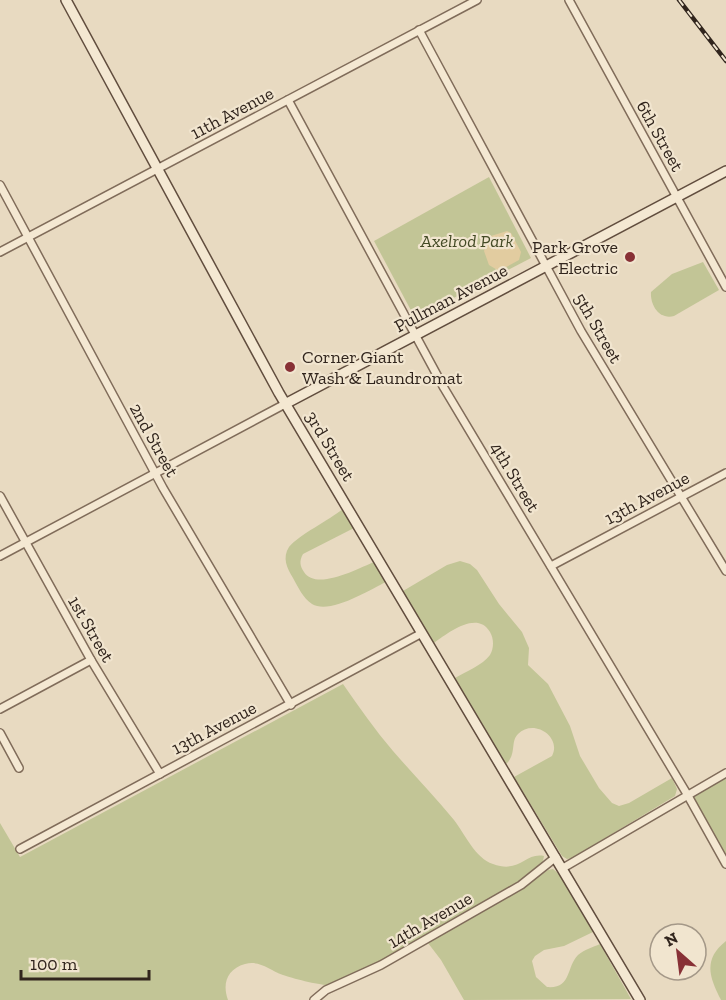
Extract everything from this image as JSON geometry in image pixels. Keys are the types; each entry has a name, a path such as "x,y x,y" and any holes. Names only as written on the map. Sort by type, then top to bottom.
{"street":[{"name":"3rd Street","path":"66,0 285,404 640,1000"},
{"name":"11th Avenue","path":"0,252 477,0"},
{"name":"6th Street","path":"569,0 726,287"},
{"name":"5th Street","path":"419,30 581,331 726,571"},
{"name":"4th Street","path":"288,100 444,388 687,794 726,864"},
{"name":"Pullman Avenue","path":"0,556 726,171"},
{"name":"2nd Street","path":"0,185 155,474 291,705"},
{"name":"13th Avenue","path":"551,566 726,473"},
{"name":"1st Street","path":"0,496 91,660 160,774"},
{"name":"13th Avenue","path":"20,849 422,633"},
{"path":"0,710 91,660"},
{"path":"0,733 19,768"},
{"path":"563,868 726,773"},
{"name":"14th Avenue","path":"314,1000 326,990 358,977 526,882 556,857"}],"green space":[{"name":"Axelrod Park","path":"489,177 531,258 415,318 374,241"},
{"path":"703,262 719,290 674,316 660,314 652,302 651,292 672,274"},
{"path":"343,509 354,528 303,554 301,566 304,572 310,577 327,579 374,562 386,582 339,604 320,607 312,604 301,592 287,567 286,555 294,542"},
{"path":"460,561 470,564 477,570 499,604 522,632 529,648 528,665 548,684 570,726 580,756 599,788 612,803 619,806 629,803 672,778 677,789 675,796 572,858 567,859 562,856 514,777 552,756 554,749 550,736 538,729 524,730 516,737 511,756 506,764 455,678 487,659 493,644 490,632 478,623 470,623 454,629 434,643 403,591 447,565"},
{"path":"343,684 380,735 454,820 481,857 493,864 510,866 532,857 544,856 538,868 497,896 431,934 365,970 327,985 292,978 260,964 250,963 239,966 230,973 226,983 228,1000 0,1000 0,823 20,857"},
{"path":"726,777 726,857 694,797 695,794"},
{"path":"553,869 559,874 593,932 564,946 544,950 535,956 532,961 536,977 547,987 561,985 578,955 600,944 631,999 464,1000 441,960 428,943"},
{"path":"726,941 726,1000 721,1000 713,984 710,969 714,955"}],"sand":[{"path":"507,231 511,233 521,252 519,260 499,271 489,265 484,251 491,236"}],"railway":[{"path":"679,0 726,61"}],"place":[{"name":"Park Grove Electric","path":"630,257"},
{"name":"Corner Giant Wash & Laundromat","path":"290,367"}]}
